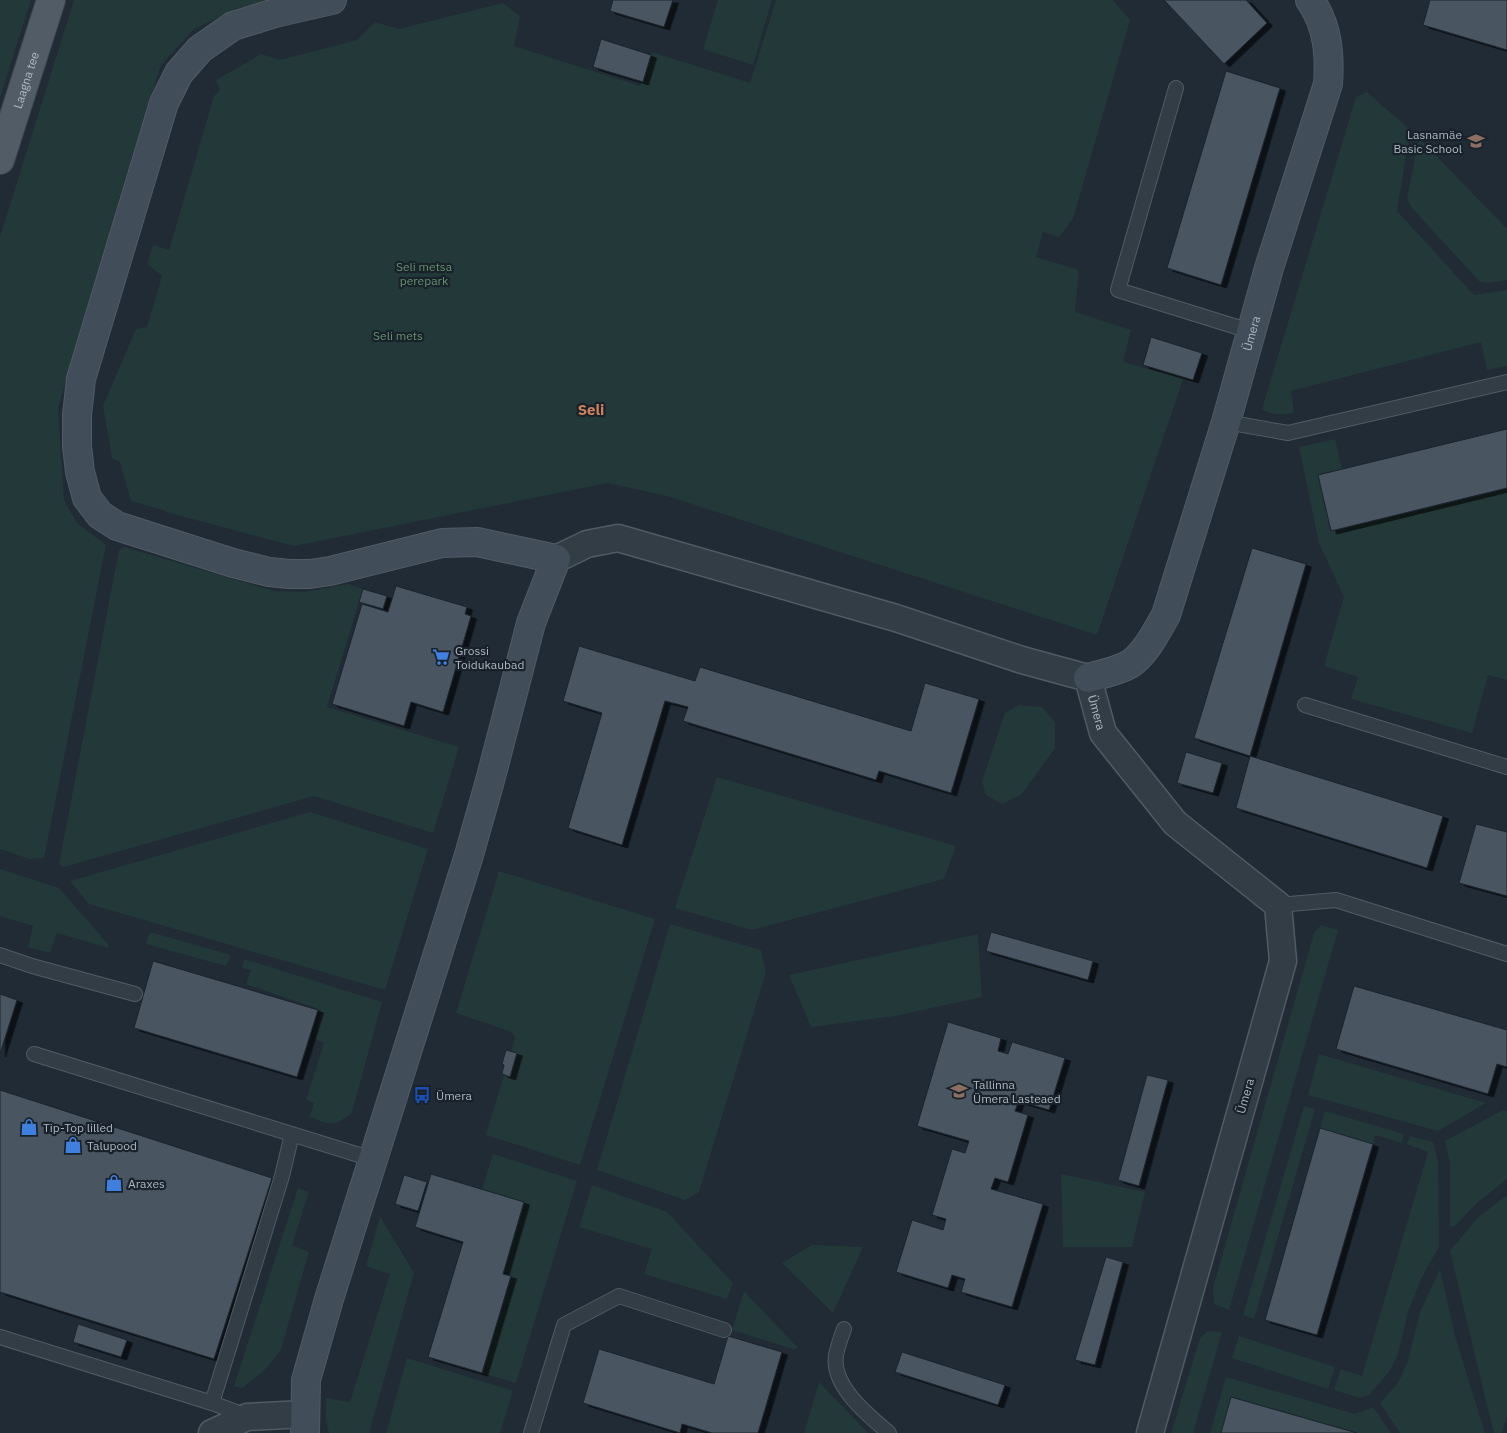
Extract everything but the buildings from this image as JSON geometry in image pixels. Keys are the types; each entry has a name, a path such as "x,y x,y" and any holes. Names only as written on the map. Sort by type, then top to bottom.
{"main road":[{"name":"Laagna tee","path":"0,160 50,0"}],"street":[{"path":"332,0 275,13 233,26 200,49 179,73 164,103 81,379 78,399 77,446 80,472 87,498 100,515 117,526 172,544 269,572 289,574 310,574 330,571 442,543 478,542 556,558 587,544 618,538 888,616 1022,660 1088,678"},
{"name":"Ümera","path":"1150,1433 1283,961 1278,905 1175,823 1103,732 1088,678 1110,672 1131,663 1150,643 1166,615 1253,332 1270,268 1328,84 1330,56 1325,30 1310,0"},
{"path":"212,1433 247,1416 305,1424 306,1380 329,1299 469,855 531,623 556,558"}],"lane":[{"path":"1176,88 1118,290 1253,332"},
{"path":"1226,422 1288,433 1507,382"},
{"path":"1305,705 1507,767"},
{"path":"1278,905 1336,900 1507,954"},
{"path":"0,955 32,966 135,994"},
{"path":"34,1054 372,1159"},
{"path":"212,1403 282,1176 292,1134"},
{"path":"531,1433 564,1325 619,1296 724,1330"},
{"path":"844,1329 836,1357 838,1377 859,1406 889,1433"},
{"path":"0,1338 212,1403 247,1416"}],"green space":[{"path":"0,0 31,0 0,98"},
{"path":"74,0 272,0 238,8 194,29 161,65 125,179 58,408 64,500 77,523 106,545 44,858 29,859 0,849 0,237"},
{"path":"718,0 772,0 753,65 703,49"},
{"name":"Seli metsa perepark","path":"776,0 1113,0 1130,20 1073,219 1059,237 1043,232 1036,257 1079,270 1075,312 1131,330 1123,362 1183,379 1097,635 667,496 608,483 294,546 131,501 120,462 112,458 103,406 136,329 147,327 162,276 147,264 153,245 169,250 214,96 220,90 216,80 261,54 280,60 357,40 375,22 399,29 503,3 520,16 514,46 640,86 652,52 750,83"},
{"path":"1367,92 1410,130 1397,211 1474,295 1507,290 1507,366 1487,370 1481,342 1291,391 1294,413 1270,413 1262,409 1356,97"},
{"path":"1419,138 1507,229 1507,280 1489,283 1480,282 1411,207 1407,198"},
{"path":"1335,439 1342,469 1318,475 1332,531 1507,488 1507,680 1488,675 1472,733 1351,699 1358,677 1324,666 1344,597 1319,543 1299,447"},
{"path":"124,547 274,591 304,592 348,584 363,589 327,707 459,747 433,833 314,796 64,867 59,864 119,550"},
{"path":"1019,705 1042,707 1055,722 1055,748 1022,794 1002,804 986,795 982,782 1005,713"},
{"path":"717,777 956,846 944,879 752,930 675,908"},
{"path":"310,812 428,849 385,990 89,904 70,881"},
{"path":"0,869 59,888 108,944 109,948 57,933 50,953 28,947 33,926 0,916"},
{"path":"499,871 655,919 580,1165 486,1135 515,1038 512,1032 456,1013"},
{"path":"670,924 761,950 766,972 699,1192 685,1200 597,1170"},
{"path":"1321,925 1338,930 1229,1310 1214,1304 1213,1288 1314,933"},
{"path":"150,932 231,955 226,966 146,944"},
{"path":"978,934 982,997 895,1016 811,1027 789,975"},
{"path":"244,959 382,1002 352,1112 341,1120 327,1123 310,1116 314,1103 306,1100 324,1043 315,1039 321,1010 246,984 251,970 242,968"},
{"path":"1319,1054 1486,1103 1438,1131 1308,1095"},
{"path":"1304,1106 1315,1109 1254,1319 1243,1315"},
{"path":"1503,1110 1507,1111 1507,1179 1478,1202 1454,1227 1450,1226 1450,1163 1445,1141"},
{"path":"1325,1111 1404,1134 1401,1143 1375,1135 1373,1144 1320,1128"},
{"path":"1410,1136 1433,1142 1438,1161 1439,1247 1421,1279 1408,1312 1398,1354 1389,1372 1369,1395 1360,1398 1334,1390 1341,1369 1362,1376 1428,1152 1407,1144"},
{"path":"493,1154 577,1181 516,1383 482,1373 511,1276 503,1274 524,1202 482,1189"},
{"path":"1061,1174 1145,1192 1132,1247 1063,1247"},
{"path":"592,1185 667,1212 733,1283 727,1299 644,1274 652,1249 579,1227"},
{"path":"298,1188 309,1192 292,1245 309,1252 281,1349 268,1366 253,1380 242,1388 234,1386"},
{"path":"1507,1195 1507,1416 1502,1433 1495,1433 1450,1251 1477,1218"},
{"path":"380,1216 414,1273 369,1433 329,1433 326,1420 326,1398 350,1402 390,1274 366,1266"},
{"path":"812,1245 863,1247 833,1313 782,1263"},
{"path":"1440,1269 1455,1336 1485,1433 1400,1433 1380,1403 1398,1383 1408,1361 1420,1312"},
{"path":"744,1291 798,1348 793,1349 732,1330"},
{"path":"1208,1331 1222,1332 1193,1433 1171,1433 1200,1338"},
{"path":"1239,1336 1335,1367 1328,1389 1232,1358"},
{"path":"407,1358 513,1391 500,1433 386,1433"},
{"path":"1226,1377 1355,1414 1373,1407 1391,1433 1357,1433 1231,1397 1221,1433 1210,1433"},
{"path":"819,1382 868,1433 804,1433"}],"place":[{"name":"Lasnamäe Basic School","path":"1476,141"},
{"name":"Grossi Toidukaubad","path":"441,657"},
{"name":"Tallinna Ümera Lasteaed","path":"959,1091"},
{"name":"Ümera","path":"422,1095"},
{"name":"Tip-Top lilled","path":"29,1127"},
{"name":"Talupood","path":"73,1145"},
{"name":"Araxes","path":"114,1183"}],"district":[{"name":"Seli","path":"591,409"}],"park label":[{"name":"Seli mets","path":"398,335"}]}
